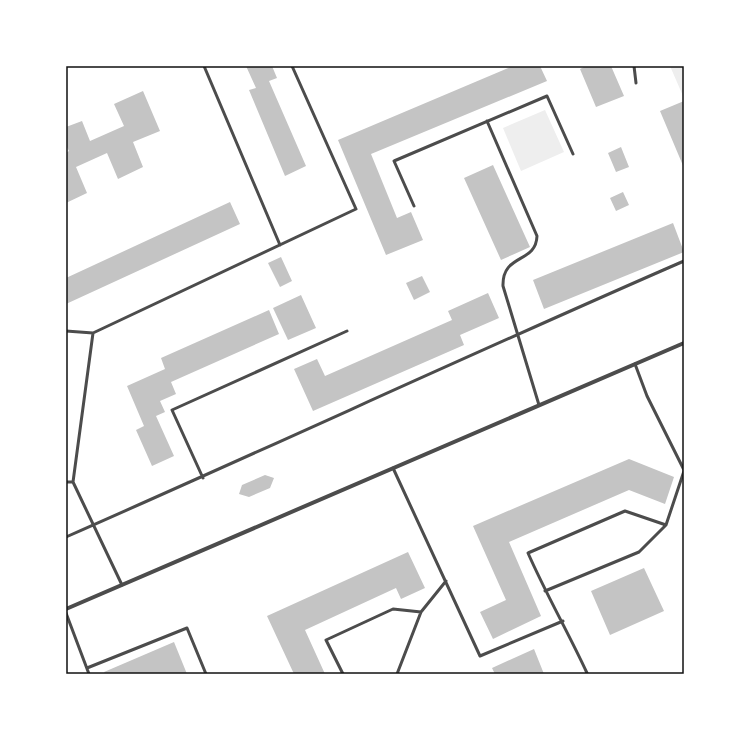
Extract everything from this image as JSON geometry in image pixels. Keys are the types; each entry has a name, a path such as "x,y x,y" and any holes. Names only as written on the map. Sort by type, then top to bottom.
{"street":[{"path":"66,609 684,343"}],"lane":[{"path":"204,66 280,245"},
{"path":"66,331 93,333 356,209 292,66"},
{"path":"634,66 636,83"},
{"path":"414,206 394,161 547,96 573,154"},
{"path":"487,121 537,236 537,245 531,252 508,266 502,275 502,286 539,405"},
{"path":"66,537 203,478 516,334 684,261"},
{"path":"203,478 172,410 347,331"},
{"path":"93,333 73,482 122,585"},
{"path":"545,591 639,552 666,525 684,471 647,396 635,364"},
{"path":"393,468 480,656 563,622"},
{"path":"66,482 73,482"},
{"path":"587,673 563,622 545,591 528,553 625,511 666,525"},
{"path":"397,674 421,612 446,581"},
{"path":"343,674 326,640 393,609 421,612"},
{"path":"66,613 89,674"},
{"path":"87,668 187,628 206,674"}],"shaded area":[{"path":"670,66 684,66 683,96"},
{"path":"545,110 564,152 521,171 503,128"}],"building":[{"path":"246,66 272,66 277,78 269,81 306,166 285,176 249,90 256,88"},
{"path":"513,66 540,66 547,81 371,154 397,218 411,212 423,240 386,255 338,140"},
{"path":"586,66 611,66 624,96 596,107 580,69"},
{"path":"143,91 160,131 133,142 143,167 118,179 107,153 76,167 87,193 66,203 66,153 69,151 66,145 66,127 82,121 90,141 124,126 114,104"},
{"path":"684,101 684,168 660,111"},
{"path":"621,147 629,167 616,172 608,153"},
{"path":"493,165 530,247 501,260 464,178"},
{"path":"623,192 629,205 616,211 610,198"},
{"path":"230,202 240,224 66,304 66,278"},
{"path":"673,223 684,252 544,309 533,280"},
{"path":"281,257 292,281 280,287 268,263"},
{"path":"422,276 430,292 414,300 406,283"},
{"path":"488,293 499,318 460,335 464,345 313,411 294,369 317,359 325,376 452,320 448,311"},
{"path":"301,295 316,328 288,340 273,308"},
{"path":"269,310 279,334 171,382 176,394 160,401 165,412 156,416 174,456 152,466 136,430 144,426 127,386 165,369 161,358"},
{"path":"629,459 674,477 665,504 629,490 509,542 541,616 493,639 480,612 506,600 473,526"},
{"path":"265,475 274,478 270,488 249,497 239,494 242,485"},
{"path":"408,552 425,588 401,599 396,588 305,630 325,674 294,674 267,616"},
{"path":"644,568 664,611 610,635 591,591"},
{"path":"174,642 187,674 105,674 104,672"},
{"path":"534,649 544,674 495,674 492,668"}]}
